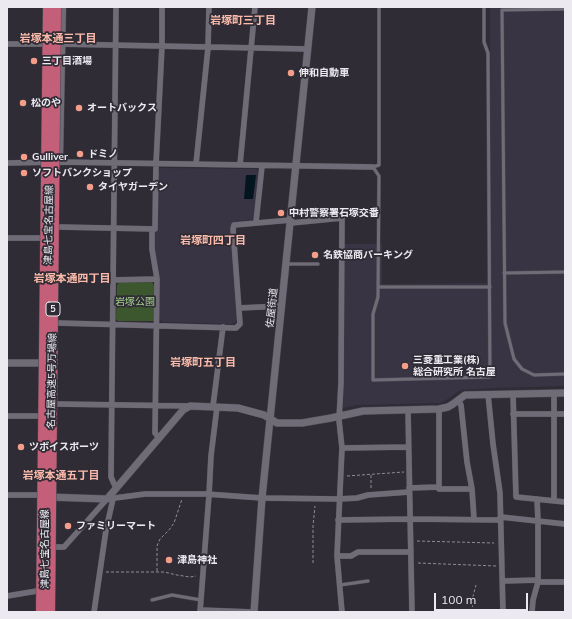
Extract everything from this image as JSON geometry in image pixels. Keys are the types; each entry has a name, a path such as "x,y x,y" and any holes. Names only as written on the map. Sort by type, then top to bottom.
{"highway":[{"name":"名古屋高速5号万場線","path":"41,612 48,7"},
{"name":"名古屋高速5号万場線","path":"50,612 56,7"}],"main road":[{"name":"津島七宝名古屋線","path":"37,612 38,416 44,7"},
{"name":"津島七宝名古屋線","path":"55,612 56,404 62,7"}],"street":[{"path":"116,7 111,477 116,488"},
{"path":"59,227 155,228 156,164 162,46 162,7"},
{"path":"196,164 208,48 208,7"},
{"path":"240,165 254,7"},
{"name":"佐屋街道","path":"253,612 262,498 312,7"},
{"path":"7,44 308,49"},
{"path":"7,163 59,162 373,168"},
{"path":"256,222 262,166"},
{"path":"58,323 236,328 240,324 233,229 234,225 256,222 291,222 342,218 341,376 339,416 342,448 337,556 342,612"},
{"path":"152,228 152,249 157,279 155,433 159,438"},
{"path":"7,238 41,238"},
{"path":"114,280 157,279"},
{"path":"239,308 282,306"},
{"path":"223,327 211,456 200,611 253,612"},
{"path":"7,363 57,363"},
{"path":"554,393 554,501"},
{"path":"56,404 215,407 245,410 264,415 277,423 302,423 363,411 439,409 448,407 465,395 565,393"},
{"path":"488,394 501,517 504,612"},
{"path":"513,394 516,497 565,502"},
{"path":"458,400 461,405 467,462 472,489 474,519"},
{"path":"55,547 64,547 110,499 116,488 183,410 190,406"},
{"path":"439,409 439,487"},
{"path":"408,410 408,471 412,612"},
{"path":"513,414 565,414"},
{"path":"7,416 38,416"},
{"path":"342,448 408,447"},
{"path":"7,495 38,495 55,498 110,499 145,494 339,499 439,487 439,489 472,489"},
{"path":"94,612 110,499"},
{"path":"532,612 533,600 538,581 537,499"},
{"path":"338,520 498,520 501,517 565,524"},
{"path":"337,556 350,556 358,552 411,552"},
{"path":"503,581 565,582"},
{"path":"7,596 37,591"}],"lane":[{"path":"379,7 380,165 373,168 379,176 378,297 373,314 373,380 490,377 488,53 484,42 484,7"},
{"path":"565,9 502,10 505,323 514,359 522,369 534,375 565,374"},
{"path":"286,264 318,264"},
{"path":"504,273 565,272"},
{"path":"378,287 490,287"},
{"path":"340,585 368,581"},
{"path":"152,600 172,595 201,600"}],"path":[{"path":"341,476 408,471"},
{"path":"371,474 371,495"},
{"path":"158,572 157,546 160,539 174,523 183,495"},
{"path":"313,563 313,526 316,499"},
{"path":"411,541 502,543"},
{"path":"411,563 502,567"},
{"path":"100,572 169,572 177,576 202,577"},
{"path":"473,612 472,600 476,585"}],"shaded area":[{"path":"490,7 565,7 565,386 462,390 440,403 357,405 343,408 344,244 382,244 382,284 491,283"},
{"path":"160,168 256,169 258,171 255,216 252,220 236,221 230,228 237,321 232,324 163,322 159,318 159,275 155,251 154,232 157,231 158,172"}],"green space":[{"name":"岩塚公園","path":"120,282 152,282 154,286 154,321 118,321 116,319 117,285"}],"water":[{"path":"246,175 256,175 253,199 244,199"}],"place":[{"name":"三丁目酒場","path":"34,61"},
{"name":"伸和自動車","path":"291,73"},
{"name":"松のや","path":"23,103"},
{"name":"オートバックス","path":"79,108"},
{"name":"ドミノ","path":"80,154"},
{"name":"Gulliver","path":"24,157"},
{"name":"ソフトバンクショップ","path":"24,173"},
{"name":"タイヤガーデン","path":"90,187"},
{"name":"中村警察署石塚交番","path":"281,213"},
{"name":"名鉄協商パーキング","path":"315,255"},
{"name":"三菱重工業(株) 総合研究所 名古屋","path":"405,366"},
{"name":"ツボイスポーツ","path":"21,447"},
{"name":"ファミリーマート","path":"68,526"},
{"name":"津島神社","path":"169,560"}],"district":[{"name":"岩塚町三丁目","path":"243,21"},
{"name":"岩塚本通三丁目","path":"58,39"},
{"name":"岩塚町四丁目","path":"213,241"},
{"name":"岩塚本通四丁目","path":"72,279"},
{"name":"岩塚町五丁目","path":"203,363"},
{"name":"岩塚本通五丁目","path":"61,476"}]}
